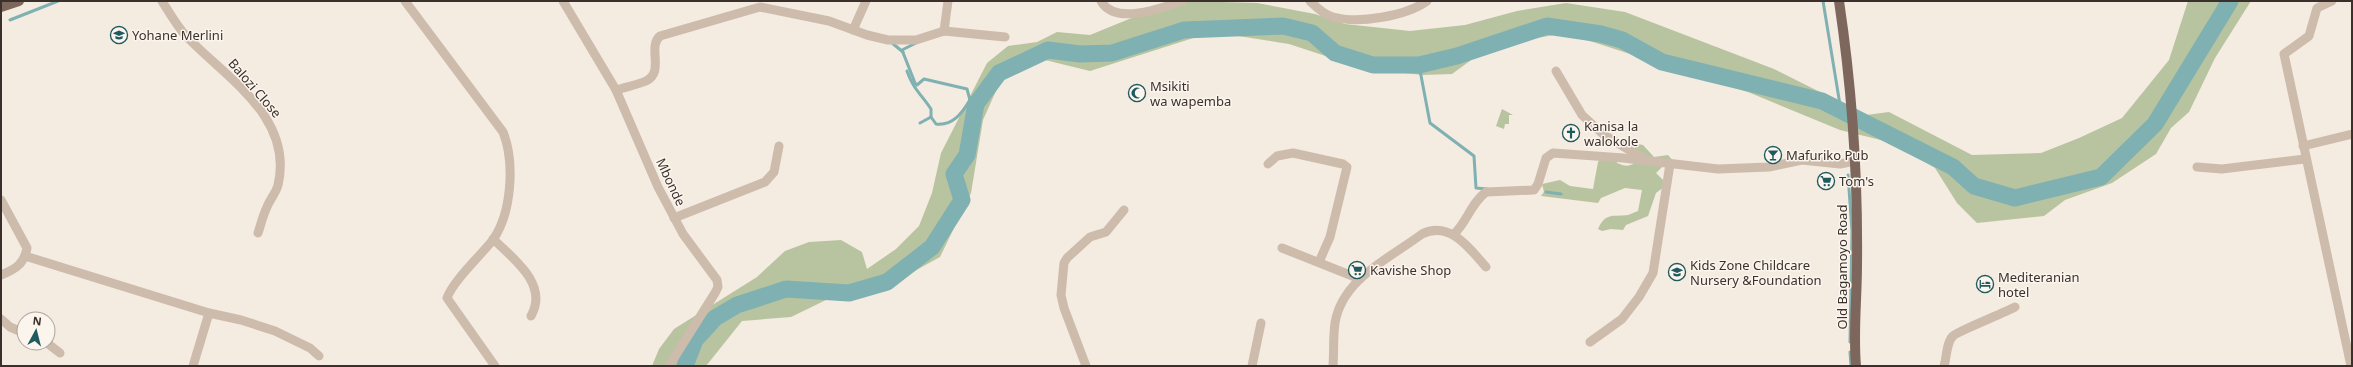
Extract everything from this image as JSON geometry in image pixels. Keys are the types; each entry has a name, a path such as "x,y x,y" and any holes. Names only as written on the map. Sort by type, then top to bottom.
{"main road":[{"path":"2,8 19,1"},
{"name":"Old Bagamoyo Road","path":"1840,1 1855,161 1857,266 1854,346 1856,366"}],"street":[{"name":"Balozi Close","path":"162,1 185,35 227,74 250,98 274,129 280,148 277,186 267,207 258,233"},
{"path":"405,1 422,21 503,132 508,145 510,184 506,211 493,239 447,298 495,366"},
{"name":"Mbonde","path":"563,1 616,90 674,218 683,234 717,280 718,287 668,366"},
{"path":"853,30 866,1"},
{"path":"944,31 948,1"},
{"path":"1101,1 1104,6 1116,12 1137,14 1182,1"},
{"path":"1310,1 1333,17 1363,19 1401,13 1427,1"},
{"path":"2332,1 2317,8 2310,36 2284,54 2305,159 2351,366"},
{"path":"616,90 646,81 653,75 656,66 656,43 660,36 753,9 772,8 829,21 881,38 905,41 944,31 1006,37"},
{"path":"1556,72 1582,115 1604,135 1646,160"},
{"path":"2303,146 2352,134"},
{"path":"674,218 765,182 774,172 778,146"},
{"path":"1454,234 1462,227 1467,216 1486,192 1534,190 1538,184 1549,155 1560,152 1646,160 1670,164 1734,169 1769,167 1802,160 1840,164 1855,161"},
{"path":"1268,164 1277,156 1293,153 1343,164 1347,167 1347,173 1330,237 1319,262"},
{"path":"2197,167 2222,169 2305,159"},
{"path":"1590,342 1622,319 1639,297 1652,273 1670,164"},
{"path":"1,200 27,248 25,256 17,268 1,275"},
{"path":"1086,366 1064,308 1061,295 1064,263 1067,258 1090,237 1106,232 1124,210"},
{"path":"1333,366 1335,323 1341,305 1360,279 1429,230 1454,234 1486,267"},
{"path":"493,239 522,267 534,288 537,306 531,316"},
{"path":"1282,248 1360,279"},
{"path":"25,256 209,313 241,320 275,331 310,348 319,356"},
{"path":"1944,366 1952,336 2014,307"},
{"path":"193,366 209,313"},
{"path":"1,319 10,327 16,330"},
{"path":"1252,366 1261,323"},
{"path":"56,350 60,353"}],"green space":[{"path":"1185,1 1257,3 1315,14 1345,24 1410,31 1465,25 1517,11 1566,3 1625,12 1774,69 1866,115 1889,112 1972,155 2041,153 2079,138 2122,118 2169,60 2188,1 2251,1 2215,58 2189,112 2171,128 2156,154 2112,183 2065,200 2044,216 1977,223 1957,203 1935,168 1893,143 1840,130 1748,92 1565,33 1489,47 1452,74 1422,75 1362,68 1289,44 1212,32 1090,71 1045,60 1013,67 1000,82 983,120 971,193 940,257 893,283 826,300 791,317 742,321 706,366 652,366 659,349 674,329 757,277 785,251 809,242 841,240 862,252 867,269 896,249 919,226 932,193 941,153 987,63 1008,46 1037,42 1057,32 1090,35 1134,17"},
{"path":"1502,109 1513,115 1509,115 1509,124 1505,124 1504,129 1496,126"},
{"path":"1638,144 1643,145 1654,157 1668,155 1674,162 1662,167 1656,173 1664,181 1664,187 1656,193 1648,216 1626,225 1623,230 1611,229 1602,231 1598,229 1604,220 1610,216 1628,215 1638,211 1642,190 1625,188 1601,198 1598,203 1541,196 1544,192 1542,184 1560,180 1570,186 1593,189 1598,162 1603,156 1616,157 1617,163 1628,166 1635,163 1634,148"}],"waterway":[{"path":"10,20 58,1"},
{"path":"1823,1 1841,111"},
{"path":"685,366 695,340 715,318 737,305 786,289 849,293 887,282 932,247 962,200 954,174 967,155 976,104 999,73 1048,50 1080,54 1112,53 1184,30 1283,26 1312,33 1335,53 1373,65 1419,65 1457,56 1547,26 1601,34 1622,40 1662,62 1822,101 1953,167 1974,186 2015,198 2101,177 2155,124 2230,1"},
{"path":"892,43 903,52"},
{"path":"916,43 902,50 915,83 917,85 924,79 967,89 970,100"},
{"path":"1419,65 1430,123 1474,156 1476,188 1487,189"},
{"path":"907,71 915,87 931,109 931,117"},
{"path":"920,123 931,117 936,124 952,121 960,114 971,99 986,90"},
{"path":"1848,175 1852,231 1850,342"},
{"path":"1546,192 1561,194"},
{"path":"1850,352 1851,366"}],"place":[{"name":"Yohane Merlini","path":"119,35"},
{"name":"Msikiti wa wapemba","path":"1137,93"},
{"name":"Kanisa la walokole","path":"1571,133"},
{"name":"Mafuriko Pub","path":"1773,155"},
{"name":"Tom's","path":"1826,181"},
{"name":"Kavishe Shop","path":"1357,270"},
{"name":"Kids Zone Childcare Nursery &Foundation","path":"1677,272"},
{"name":"Mediteranian hotel","path":"1985,284"}]}
